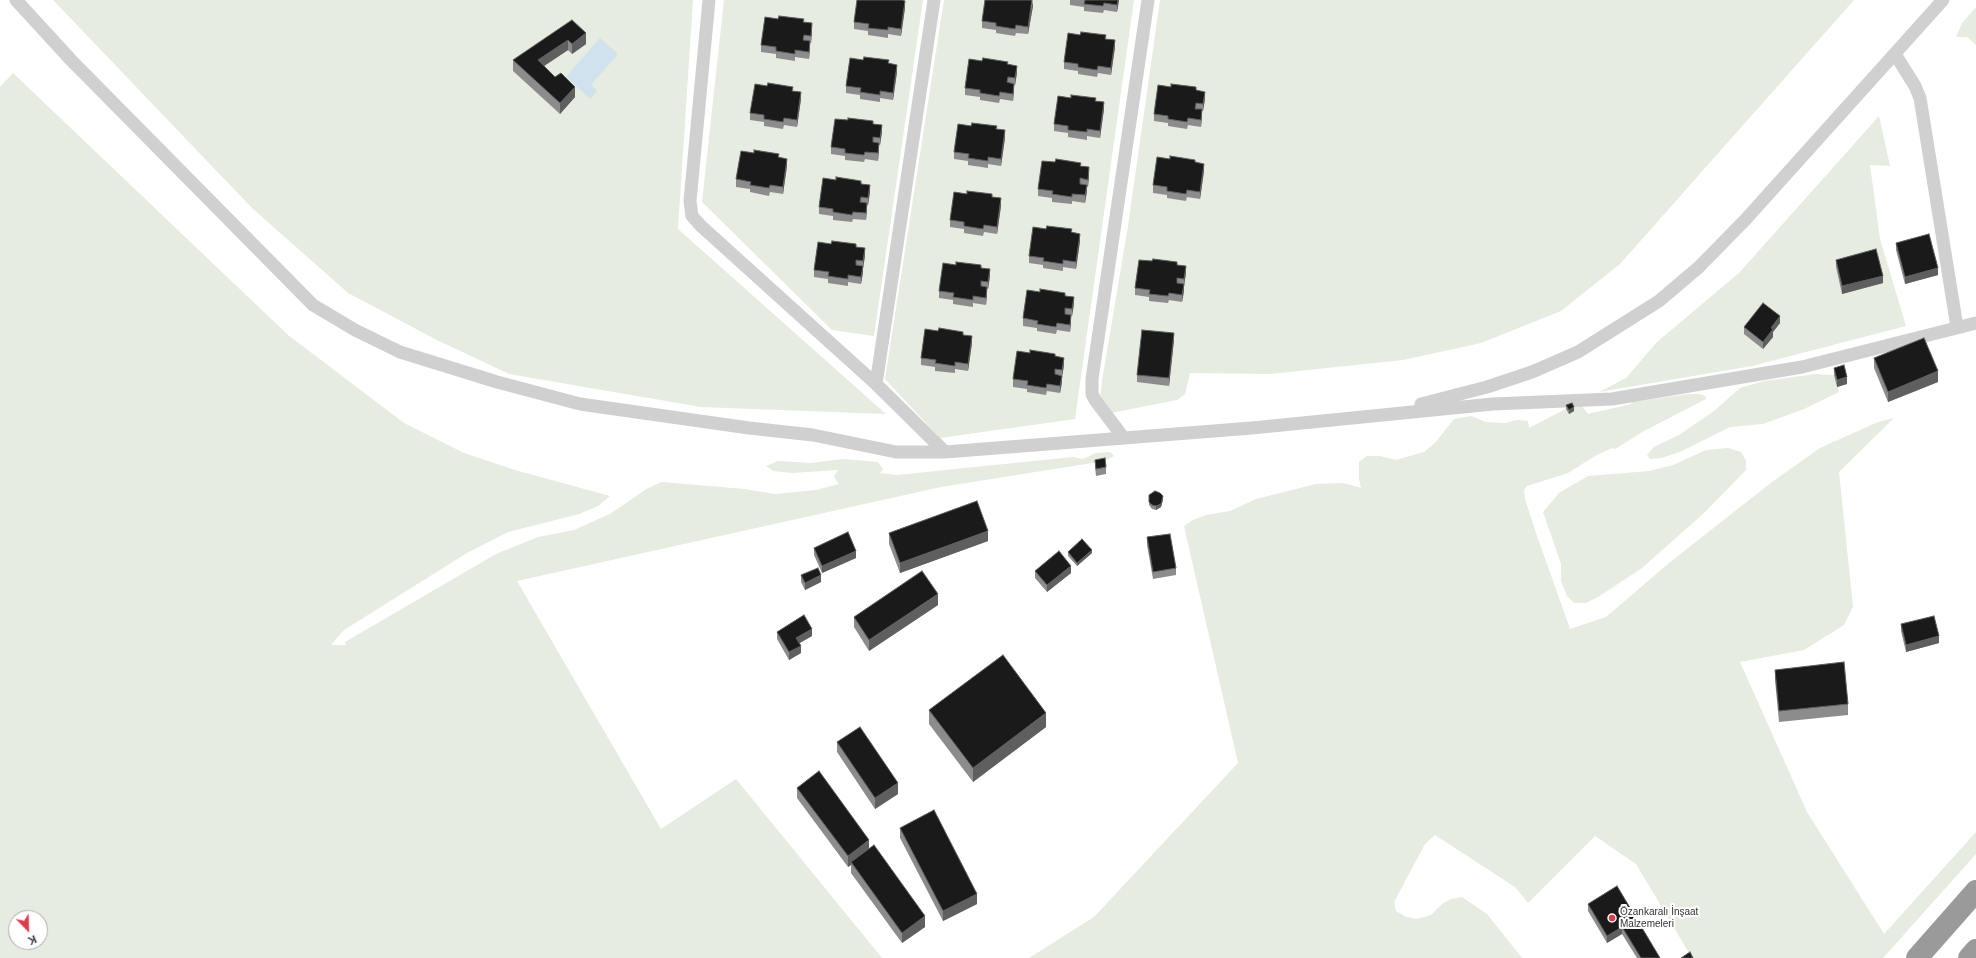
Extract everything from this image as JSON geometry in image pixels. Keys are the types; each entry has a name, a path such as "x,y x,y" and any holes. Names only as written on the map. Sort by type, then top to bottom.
{"highway":[{"path":"1917,958 1976,891"},
{"path":"1968,958 1976,950"}],"street":[{"path":"16,0 71,60 314,305 355,330 400,352 497,382 580,404 813,435 896,452 945,452 1252,428 1493,404 1612,399 1802,368 1976,323"},
{"path":"709,0 690,200 692,216 701,226 876,384 945,452"},
{"path":"876,384 934,0"},
{"path":"1123,437 1095,400 1092,394 1092,379 1148,0"},
{"path":"1368,416 1487,387 1532,372 1578,352 1659,301 1699,267 1746,219 1943,0"},
{"path":"1895,54 1915,86 1920,98 1957,327"}],"shaded area":[{"path":"53,0 693,0 678,229 886,414 701,407 509,374 437,340 348,293 252,208"},
{"path":"724,0 923,0 874,336 832,330 702,202"},
{"path":"944,0 1134,0 1075,419 940,438 885,379"},
{"path":"1160,0 1854,0 1620,264 1561,311 1481,343 1403,360 1270,374 1190,373 1185,394 1177,400 1111,413 1100,399 1102,381 1128,226"},
{"path":"1976,7 1976,45 1967,37 1956,37 1962,23"},
{"path":"13,73 288,335 404,423 464,453 515,470 610,496 598,506 579,514 508,532 467,553 344,630 331,645 346,645 345,642 496,554 538,537 574,530 610,514 648,488 662,482 744,489 775,494 816,490 839,484 834,477 838,470 792,473 773,471 766,466 778,461 810,463 843,459 878,462 883,469 880,473 897,475 1073,457 1083,459 1096,453 1110,452 1114,456 1105,461 941,487 517,581 661,829 736,779 882,958 0,958 0,87"},
{"path":"1879,116 1890,166 1870,165 1880,239 1906,326 1752,366 1599,392 1626,378 1657,342 1739,273"},
{"path":"1816,374 1834,375 1839,392 1804,409 1763,424 1730,427 1680,452 1661,458 1650,459 1647,455 1654,447 1679,435 1714,411 1740,388 1764,381"},
{"path":"1689,394 1700,394 1705,396 1706,399 1644,431 1615,449 1612,448 1595,456 1568,473 1527,486 1524,490 1525,499 1536,533 1570,629 1606,617 1669,563 1772,482 1820,448 1878,422 1894,418 1839,472 1853,607 1844,625 1804,650 1740,662 1807,812 1884,934 1976,832 1976,854 1883,958 1692,958 1636,864 1595,836 1528,903 1515,887 1435,835 1425,844 1394,902 1396,911 1406,917 1417,919 1431,915 1442,904 1451,899 1462,897 1487,914 1522,958 1029,958 1094,917 1238,763 1184,526 1193,520 1206,515 1230,511 1256,499 1316,484 1343,483 1361,488 1359,479 1359,462 1367,456 1380,456 1396,460 1424,452 1435,443 1454,419 1471,416 1486,422 1505,423 1517,420 1528,421 1529,428 1579,402 1588,414 1631,404 1632,402"},
{"path":"1728,448 1741,452 1746,461 1746,470 1704,513 1642,568 1598,597 1586,603 1574,603 1567,596 1561,581 1561,564 1543,512 1559,493 1588,476 1649,471 1673,465 1706,450"}],"water":[{"path":"600,38 618,54 591,85 597,91 590,99 566,77"}],"building":[{"path":"857,0 905,1 901,29 888,27 888,30 868,28 869,24 854,22"},
{"path":"985,0 1032,0 1028,27 1016,25 1015,29 996,26 996,23 982,21"},
{"path":"1085,0 1118,0 1117,5 1104,3 1103,6 1084,4"},
{"path":"779,16 804,19 803,22 812,23 811,36 804,35 803,40 810,41 809,52 795,50 795,54 776,51 776,47 761,45 765,17 778,19"},
{"path":"572,20 586,33 572,44 568,40 538,60 555,77 561,73 575,87 560,103 513,60"},
{"path":"1081,32 1106,35 1105,39 1115,40 1111,68 1098,66 1097,70 1078,67 1078,64 1064,62 1068,33 1080,35"},
{"path":"864,57 889,60 888,63 897,65 893,93 880,91 880,95 860,92 861,88 846,86 850,58 863,60"},
{"path":"983,58 1008,62 1007,64 1017,66 1015,78 1008,77 1007,82 1014,84 1013,94 1000,92 999,96 980,93 980,90 965,88 969,59 982,61"},
{"path":"768,83 793,87 792,91 801,92 797,120 784,118 783,122 764,119 764,115 750,113 755,84 767,86"},
{"path":"1171,84 1196,87 1196,90 1205,92 1203,104 1196,103 1195,109 1202,109 1201,120 1188,118 1187,122 1168,119 1168,116 1154,114 1158,85 1171,87"},
{"path":"1071,95 1096,98 1095,101 1104,102 1100,131 1087,129 1087,132 1068,130 1068,126 1054,124 1058,96 1071,98"},
{"path":"848,118 873,121 873,124 882,125 880,138 873,137 873,142 879,143 878,153 865,152 864,155 845,153 845,149 831,147 835,119 848,120"},
{"path":"972,123 997,126 996,129 1005,130 1001,159 988,157 988,161 968,158 969,154 954,152 958,124 971,126"},
{"path":"754,150 779,154 778,157 787,159 783,187 770,185 769,188 750,185 751,182 736,179 741,151 754,153"},
{"path":"1170,156 1195,160 1195,162 1204,164 1200,192 1187,190 1186,194 1167,191 1167,187 1153,185 1157,157 1170,159"},
{"path":"1056,159 1081,163 1080,166 1089,167 1088,180 1080,178 1080,184 1087,185 1085,195 1072,194 1072,197 1052,194 1053,191 1038,189 1042,161 1055,162"},
{"path":"836,177 861,181 861,184 870,185 868,198 861,197 860,202 867,203 866,213 853,212 852,215 833,212 833,209 819,207 823,178 836,180"},
{"path":"967,191 992,194 992,197 1001,198 997,227 984,225 983,229 964,226 964,222 950,220 954,192 967,194"},
{"path":"1047,226 1072,229 1071,232 1080,234 1076,262 1063,260 1063,264 1043,261 1044,258 1029,256 1033,227 1046,229"},
{"path":"1929,234 1938,268 1905,277 1896,243"},
{"path":"832,241 856,244 856,247 865,248 863,261 856,260 856,265 863,266 861,277 848,275 848,279 828,276 829,272 814,270 818,242 831,244"},
{"path":"1876,249 1883,276 1842,286 1836,260"},
{"path":"1153,259 1177,262 1177,265 1186,266 1184,279 1177,278 1177,283 1184,284 1182,295 1169,293 1168,296 1149,294 1150,290 1135,288 1139,260 1152,261"},
{"path":"956,262 981,265 981,268 990,269 988,282 981,281 981,286 987,287 986,298 973,296 973,300 953,297 954,293 939,291 943,263 956,265"},
{"path":"1040,289 1065,293 1065,296 1074,297 1072,309 1065,308 1065,314 1071,315 1070,325 1057,323 1056,327 1037,324 1038,321 1023,318 1027,290 1040,292"},
{"path":"1763,303 1780,316 1771,328 1773,329 1763,342 1744,327"},
{"path":"939,328 963,332 963,335 972,336 968,364 955,362 955,366 935,363 936,360 921,358 925,329 938,331"},
{"path":"1142,330 1174,333 1169,378 1137,375"},
{"path":"1924,338 1938,371 1888,392 1874,358"},
{"path":"1030,350 1055,354 1055,356 1064,358 1062,370 1055,369 1055,374 1062,376 1060,386 1047,384 1046,388 1027,385 1028,381 1013,379 1017,351 1030,353"},
{"path":"1844,365 1847,377 1837,380 1834,368"},
{"path":"1572,403 1574,407 1569,410 1566,405"},
{"path":"1105,458 1106,467 1096,469 1095,460"},
{"path":"1155,491 1163,496 1161,504 1156,506 1149,502 1149,495"},
{"path":"977,501 988,531 900,563 889,533"},
{"path":"848,532 856,551 822,566 814,548"},
{"path":"1170,534 1176,568 1153,572 1147,537"},
{"path":"1082,539 1092,550 1077,563 1068,552"},
{"path":"1059,551 1071,566 1047,585 1035,571"},
{"path":"818,568 821,575 805,583 801,575"},
{"path":"922,571 938,594 869,640 854,617"},
{"path":"804,615 812,629 796,638 801,646 789,652 777,632"},
{"path":"1934,616 1939,636 1906,645 1901,624"},
{"path":"1003,655 1046,713 973,768 929,710"},
{"path":"1844,662 1848,704 1779,711 1775,670"},
{"path":"860,727 898,783 875,798 837,742"},
{"path":"819,771 869,840 848,856 797,788"},
{"path":"934,810 977,894 943,911 900,828"},
{"path":"874,845 925,916 902,933 851,862"},
{"path":"1617,886 1660,958 1641,958 1622,927 1607,936 1588,904"},
{"path":"1690,952 1693,958 1681,958"}],"place":[{"name":"Özankaralı İnşaat Malzemeleri","path":"1612,918"}]}
